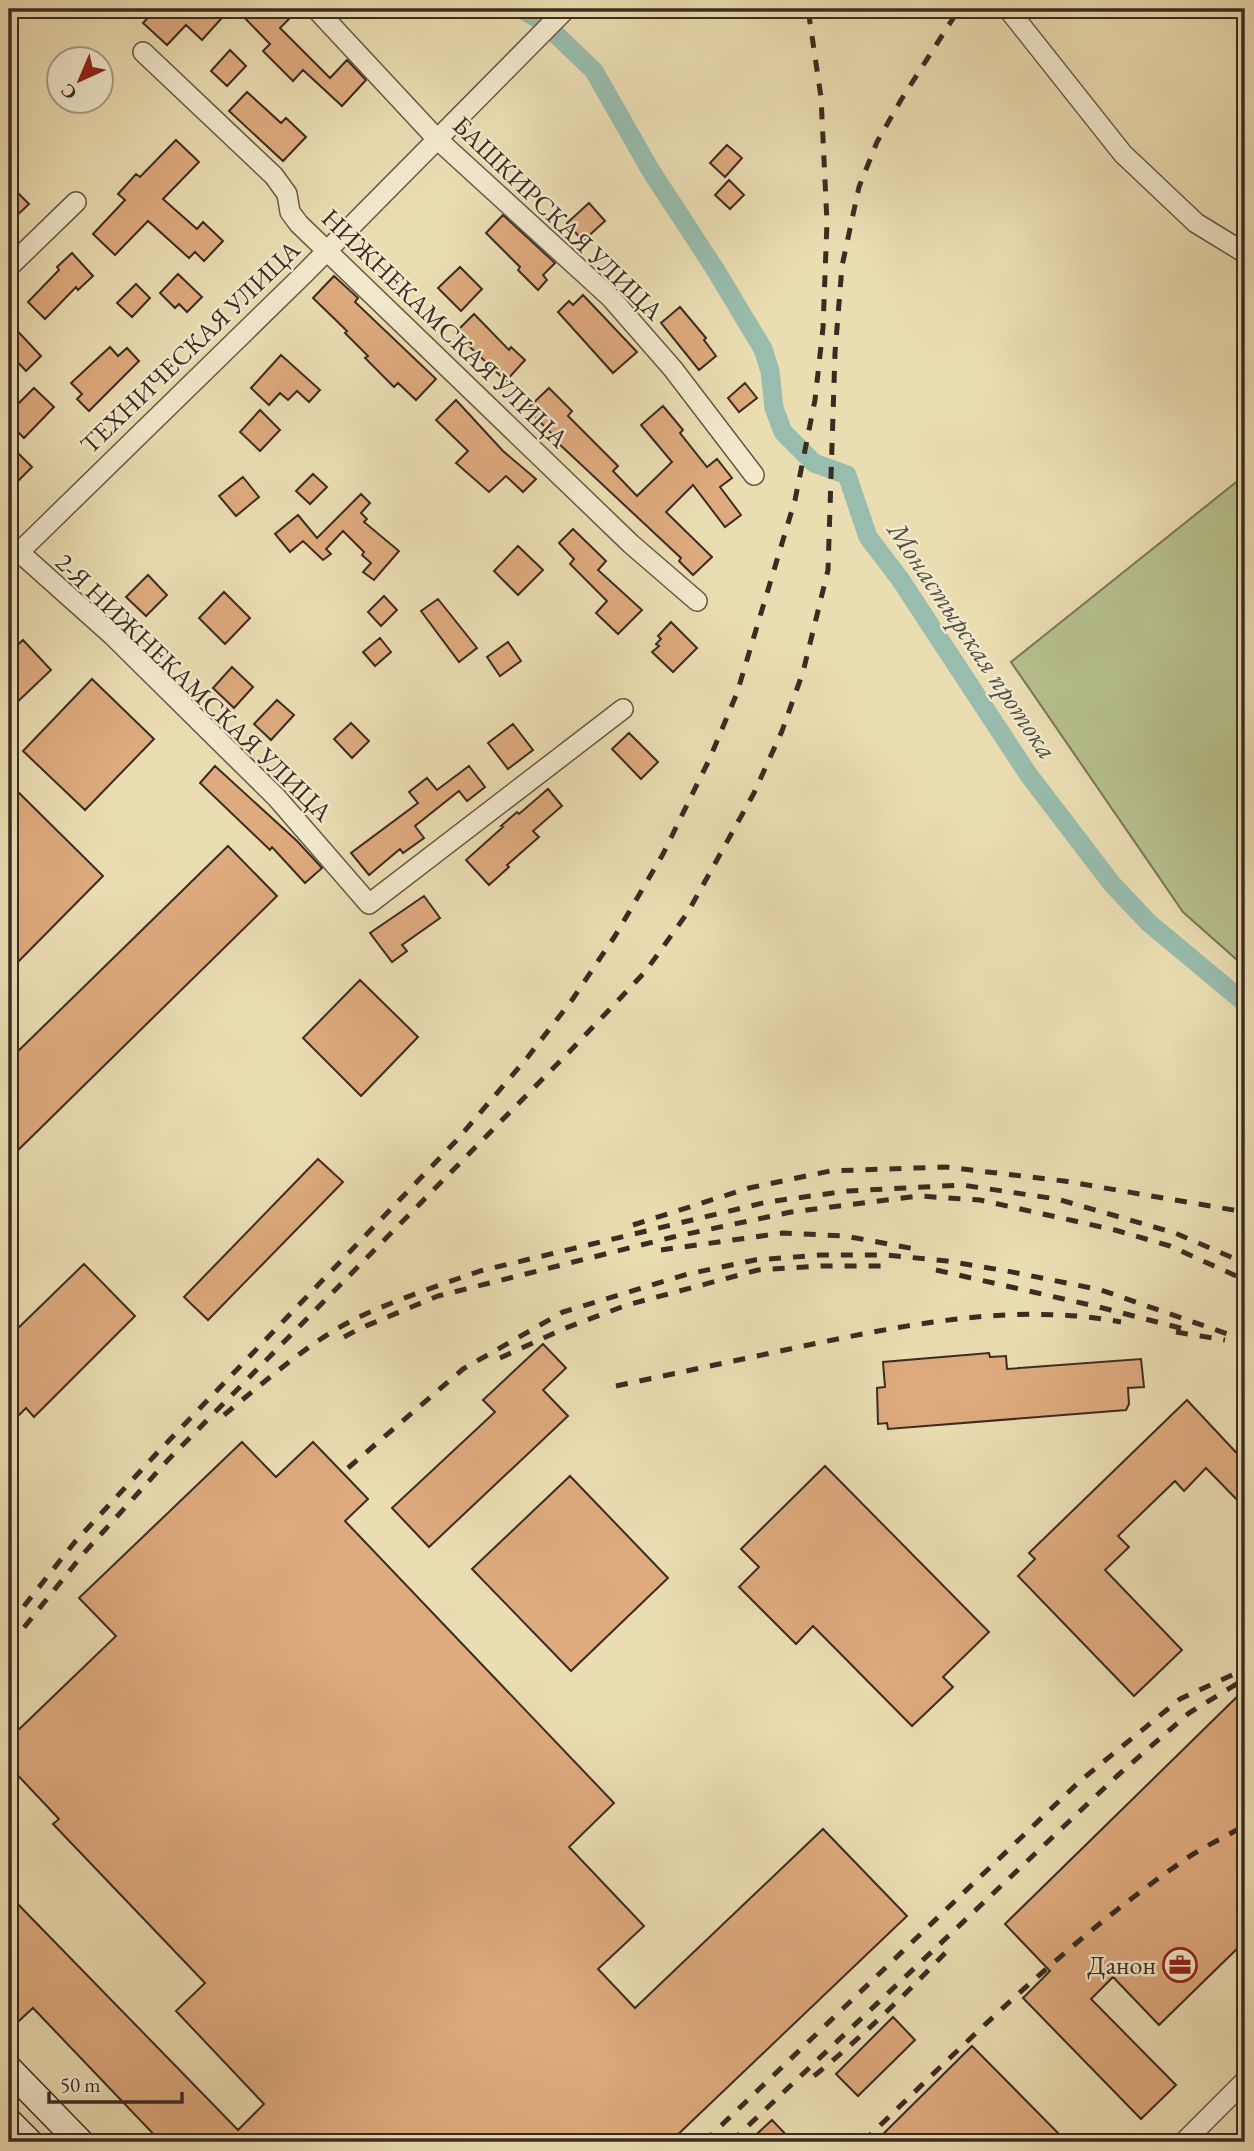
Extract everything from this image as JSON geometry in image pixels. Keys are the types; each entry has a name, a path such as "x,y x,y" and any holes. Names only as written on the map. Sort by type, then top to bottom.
{"main road":[{"path":"9,2069 80,2142"},
{"path":"9,2122 29,2142"}],"street":[{"name":"БАШКИРСКАЯ УЛИЦА","path":"316,9 437,139 611,298 673,369 754,475"},
{"path":"1008,9 1123,154 1196,223 1245,253"},
{"name":"ТЕХНИЧЕСКАЯ УЛИЦА","path":"14,557 327,250 563,12"},
{"name":"НИЖНЕКАМСКАЯ УЛИЦА","path":"142,52 274,176 287,194 290,212 299,225 631,544 697,601"},
{"path":"9,267 76,202"},
{"name":"2-Я НИЖНЕКАМСКАЯ УЛИЦА","path":"14,557 112,635 277,798 369,904 623,709"},
{"path":"1184,2142 1245,2081"}],"green space":[{"path":"1245,475 1245,967 1183,912 1011,662"}],"building":[{"path":"156,9 230,9 202,40 186,25 167,45 143,23"},
{"path":"236,9 299,9 280,28 330,78 347,60 366,80 342,106 303,70 293,81 263,51 270,44"},
{"path":"230,50 246,66 227,86 211,71"},
{"path":"247,92 281,123 286,118 306,137 283,161 229,111"},
{"path":"176,140 199,162 163,199 197,229 203,222 223,241 204,261 195,252 189,258 148,221 115,255 93,234 125,200 118,194 136,174 140,177"},
{"path":"727,145 742,158 725,177 710,163"},
{"path":"729,180 744,195 730,209 715,195"},
{"path":"9,184 29,204 9,223"},
{"path":"589,203 605,221 583,241 567,223"},
{"path":"503,215 555,263 543,275 547,280 538,290 518,270 520,267 486,233"},
{"path":"72,253 93,276 78,290 76,287 45,319 28,302"},
{"path":"460,267 482,289 461,311 438,288"},
{"path":"178,274 202,297 187,312 179,304 175,308 160,293"},
{"path":"334,276 358,298 355,302 436,379 416,400 398,383 394,387 365,358 368,356 345,333 347,331 313,298"},
{"path":"136,284 150,298 132,317 117,303"},
{"path":"583,295 637,352 613,373 558,312 569,301 573,305"},
{"path":"680,307 706,338 704,340 716,356 699,370 661,323"},
{"path":"474,314 509,350 511,347 525,360 506,381 455,333"},
{"path":"9,322 41,356 26,371 9,353"},
{"path":"110,347 118,356 127,348 139,361 89,411 77,399 82,394 71,383"},
{"path":"281,355 320,390 309,402 297,391 288,400 280,393 269,405 251,388"},
{"path":"745,383 757,398 739,412 728,398"},
{"path":"34,388 54,407 24,438 9,423 9,413"},
{"path":"549,388 572,411 568,416 618,466 613,471 637,496 672,462 641,425 663,406 683,430 680,433 707,467 717,459 732,478 720,487 741,515 725,527 693,485 666,512 712,557 693,575 679,561 681,558 557,442 559,441 527,409"},
{"path":"456,400 503,451 536,479 523,492 506,476 489,492 456,463 468,451 436,420"},
{"path":"260,410 280,430 260,451 240,432"},
{"path":"9,444 32,467 9,490"},
{"path":"313,474 327,487 310,504 296,491"},
{"path":"243,477 259,497 236,516 219,496"},
{"path":"361,494 370,503 361,513 367,519 364,522 399,551 374,580 363,572 371,563 343,531 326,549 331,554 323,560 303,541 290,552 275,534 298,515 317,538"},
{"path":"573,529 606,561 598,570 642,610 618,634 596,613 607,601 570,564 574,559 559,543"},
{"path":"518,546 543,570 518,595 494,571"},
{"path":"148,575 167,595 146,616 126,597"},
{"path":"224,592 250,618 225,644 199,618"},
{"path":"384,596 397,610 381,626 368,612"},
{"path":"438,599 477,648 459,662 421,611"},
{"path":"671,622 697,648 673,672 652,652 659,646 656,644 661,639 658,636"},
{"path":"380,638 391,652 375,666 363,652"},
{"path":"23,640 51,670 9,710 9,653"},
{"path":"508,642 521,661 500,676 487,657"},
{"path":"232,667 253,687 234,708 213,688"},
{"path":"92,679 154,739 85,810 23,751"},
{"path":"277,700 294,715 271,740 254,724"},
{"path":"351,723 369,741 352,758 334,739"},
{"path":"513,724 533,750 508,769 488,743"},
{"path":"629,733 658,762 641,779 612,749"},
{"path":"215,766 297,841 322,868 305,883 272,847 270,850 200,783"},
{"path":"469,766 485,787 467,801 459,791 415,826 424,838 403,853 400,849 369,875 351,853 418,803 409,792 427,778 437,790"},
{"path":"9,783 103,876 9,971"},
{"path":"548,789 562,806 533,831 539,837 489,885 466,860 517,812 519,814"},
{"path":"228,846 277,896 9,1159 9,1060"},
{"path":"424,896 440,918 402,945 407,951 392,962 370,933"},
{"path":"360,980 418,1037 361,1096 303,1038"},
{"path":"318,1159 343,1182 208,1320 184,1297"},
{"path":"84,1264 135,1316 34,1417 26,1408 9,1425 9,1337"},
{"path":"543,1344 566,1368 543,1390 568,1416 429,1547 392,1508 495,1412 483,1400"},
{"path":"989,1353 990,1357 1006,1356 1007,1369 1141,1359 1144,1387 1128,1388 1129,1404 1126,1410 888,1429 887,1423 878,1424 877,1388 885,1387 883,1362"},
{"path":"1187,1400 1245,1462 1245,1508 1206,1468 1184,1491 1175,1481 1118,1536 1129,1547 1105,1570 1182,1650 1134,1696 1018,1576 1035,1559 1029,1553"},
{"path":"242,1442 276,1477 313,1442 368,1499 345,1521 614,1803 569,1847 644,1926 598,1969 635,2008 823,1829 907,1916 670,2142 161,2142 33,2008 9,2030 9,1895 238,2130 264,2104 176,2011 205,1983 53,1824 59,1819 9,1766 9,1739 116,1636 79,1598"},
{"path":"825,1466 989,1632 943,1677 953,1687 912,1726 813,1626 796,1644 739,1587 759,1567 741,1549"},
{"path":"570,1476 668,1578 571,1671 472,1569"},
{"path":"1245,1689 1245,1941 1159,2025 1113,1977 1091,1999 1176,2085 1141,2119 1023,1998 1050,1971 1005,1924"},
{"path":"893,2017 915,2040 858,2096 836,2074"},
{"path":"972,2046 1060,2135 1053,2142 875,2142"},
{"path":"772,2120 793,2142 748,2142"}],"waterway":[{"name":"Монастырская протока","path":"521,9 542,21 594,71 651,171 763,349 770,371 774,408 783,432 814,463 847,475 868,537 900,579 1028,774 1112,884 1149,923 1245,1003"}],"railway":[{"path":"9,1625 74,1543 456,1141 527,1058 572,1000 615,936 663,854 710,758 737,693 795,500 815,400 823,328 827,222 821,97 808,9"},
{"path":"9,1646 84,1553 167,1461 572,1049 645,972 688,912 754,793 782,731 803,672 828,570 835,353 842,266 859,187 877,142 959,9"},
{"path":"633,1225 749,1188 830,1171 946,1167 1064,1181 1245,1212"},
{"path":"224,1415 324,1337 359,1317 404,1298 480,1271 767,1202 848,1191 962,1185 1057,1199 1175,1233 1245,1263"},
{"path":"344,1337 438,1296 673,1237 791,1212 919,1196 980,1200 1115,1230 1170,1246 1245,1280"},
{"path":"661,1250 783,1233 845,1236 921,1250"},
{"path":"348,1468 463,1369 563,1312 688,1274 755,1260 821,1255 886,1255 947,1261 1101,1290 1245,1340"},
{"path":"500,1358 563,1329 627,1305 758,1270 887,1266"},
{"path":"936,1270 1188,1330"},
{"path":"616,1386 919,1324 1000,1315 1040,1314 1121,1322"},
{"path":"1176,1332 1225,1340"},
{"path":"704,2142 1080,1781 1180,1699 1245,1669"},
{"path":"731,2142 1117,1776 1189,1713 1245,1679"},
{"path":"863,2142 1055,1961 1137,1894 1188,1858 1245,1825"},
{"path":"814,2076 883,2015 949,1949"}],"place":[{"name":"Данон","path":"1180,1965"}]}
